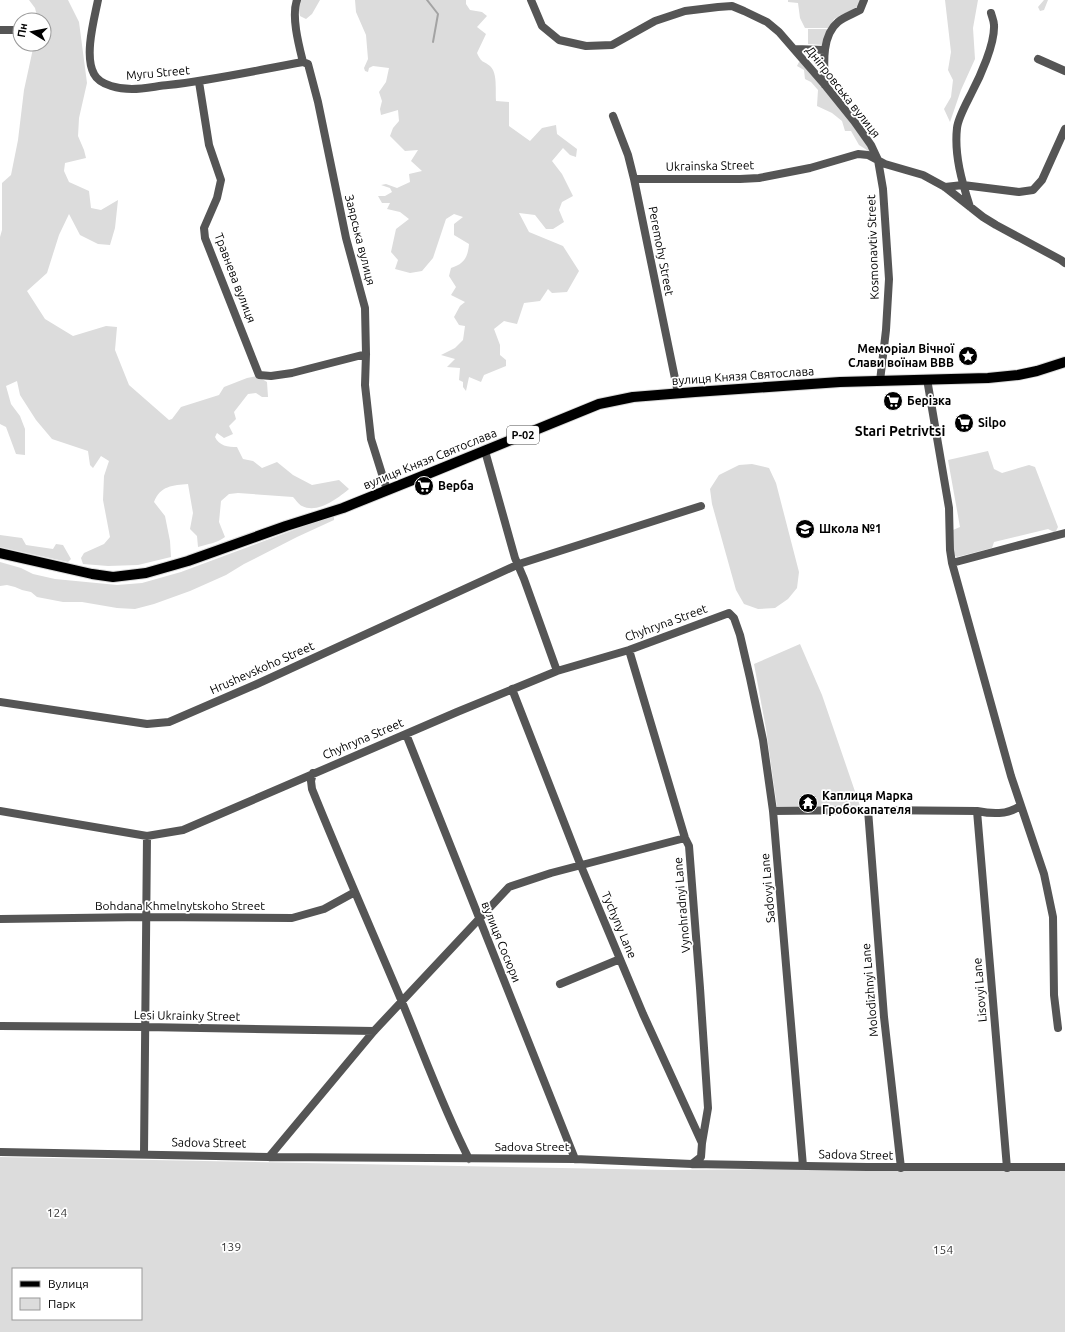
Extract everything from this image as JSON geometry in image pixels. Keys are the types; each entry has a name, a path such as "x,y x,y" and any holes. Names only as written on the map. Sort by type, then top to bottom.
{"main road":[{"name":"вулиця Князя Святослава","path":"0,553 92,574 113,577 146,573 188,561 286,526 343,508 599,404 633,397 840,382 988,378 1038,371 1065,362"}],"street":[{"name":"Myru Street","path":"98,0 90,48 91,66 98,80 121,88 133,89 199,82 303,62"},
{"name":"Заярська вулиця","path":"297,0 295,5 296,35 303,62 308,64 318,102 346,238 365,308 365,385 371,439 387,490"},
{"path":"531,0 542,26 559,40 586,46 612,45 655,21 685,11 731,3"},
{"path":"826,85 824,50 830,33 838,22 860,10 864,0"},
{"name":"Дніпровська вулиця","path":"731,3 767,22 779,32 826,85 854,121 871,145 878,160"},
{"path":"970,207 963,185 958,156 957,128 965,105 977,81 990,48 994,24 991,13"},
{"path":"0,30 12,30"},
{"path":"795,50 824,50"},
{"path":"1038,59 1065,71"},
{"name":"Травнева вулиця","path":"199,82 209,145 221,180 217,198 204,228 205,238 260,375 271,376 292,373 366,354"},
{"name":"Peremohy Street","path":"613,116 628,156 634,179 678,393"},
{"path":"945,187 963,185 1019,192 1033,190 1042,180 1065,129"},
{"name":"Ukrainska Street","path":"634,179 759,178 810,168 858,154 868,155 878,160"},
{"path":"878,160 885,164 923,175 945,187 996,225 1065,263"},
{"name":"Kosmonavtiv Street","path":"878,160 883,189 889,279 886,330 880,381"},
{"path":"927,379 949,508 950,550 952,563 1020,806 1044,874 1053,917 1054,995 1058,1028"},
{"path":"485,451 515,558 519,564 557,671"},
{"name":"Hrushevskoho Street","path":"0,702 147,724 169,722 257,684 519,564 701,506"},
{"path":"952,563 1065,533"},
{"name":"Chyhryna Street","path":"0,811 147,836 183,830 313,773 557,671 628,650 729,613"},
{"name":"Sadovyi Lane","path":"729,613 734,618 740,635 750,678 763,740 773,811 803,1166"},
{"name":"Vynohradnyi Lane","path":"628,650 685,838 689,846 708,1108 702,1143"},
{"name":"Tychyny Lane","path":"512,690 580,866 702,1143"},
{"name":"вулиця Сосюри","path":"406,734 575,1159"},
{"path":"313,773 311,781 312,789 402,1001 447,1112 469,1159"},
{"path":"773,811 977,811 991,814 1009,812 1020,806"},
{"name":"Molodizhnyi Lane","path":"868,810 884,1016 901,1168"},
{"name":"Lisovyi Lane","path":"977,811 1006,1168"},
{"path":"144,1154 147,836"},
{"path":"269,1157 374,1031 509,887 551,873 685,838"},
{"name":"Bohdana Khmelnytskoho Street","path":"0,919 146,917 292,918 324,909 355,892"},
{"path":"560,984 620,959"},
{"name":"Lesi Ukrainky Street","path":"0,1026 374,1031"},
{"path":"692,1164 701,1157 702,1143"},
{"name":"Sadova Street","path":"0,1152 269,1157 575,1159 692,1164 901,1168 1065,1167"}],"green space":[{"path":"29,0 68,0 79,22 87,83 79,118 78,136 86,158 65,163 64,171 69,182 89,191 91,208 101,210 118,200 115,228 110,245 98,244 80,235 69,214 59,235 47,273 27,291 45,319 73,336 106,326 117,327 115,350 129,385 169,420 172,419 181,407 219,395 224,387 247,378 257,376 267,382 268,397 262,397 256,393 248,394 234,412 236,419 229,426 233,434 224,438 217,433 215,437 221,444 237,447 243,459 253,461 262,468 277,462 293,475 312,485 339,480 349,489 339,497 321,507 308,508 299,504 293,497 238,493 229,494 221,501 219,522 225,537 216,542 198,547 197,536 190,529 193,513 188,484 168,487 160,493 154,502 165,516 170,541 171,557 138,565 108,566 83,564 81,558 84,553 104,544 110,537 103,500 104,476 109,461 101,456 93,468 90,465 88,451 52,439 36,420 20,395 17,381 6,386 11,404 20,416 25,429 25,455 16,454 6,427 0,424 0,237 2,230 2,183 11,175 18,140 24,90 32,52 52,52 52,12 36,12"},
{"path":"300,0 320,0 312,14 306,19 300,16 298,6"},
{"path":"355,0 466,0 466,4 470,10 482,12 487,16 477,27 486,34 477,53 481,60 493,69 496,82 496,101 509,102 509,126 530,141 542,128 556,125 557,134 577,149 576,157 570,155 563,148 552,161 562,174 573,196 562,202 559,210 564,222 553,229 546,229 535,215 519,213 529,232 563,246 579,271 567,292 552,293 548,289 540,301 524,303 517,324 504,321 494,329 500,345 500,355 506,360 506,366 484,375 481,382 469,377 466,391 463,387 463,382 459,380 460,368 447,367 455,359 441,355 455,348 463,340 465,326 459,325 454,317 460,306 465,302 451,295 456,287 449,276 451,268 462,262 468,253 469,244 454,235 454,224 463,217 454,214 446,219 433,258 422,271 410,273 395,269 398,260 391,252 396,229 409,219 400,212 387,209 390,203 382,203 378,196 385,196 392,192 390,188 381,185 386,184 397,188 410,182 409,174 422,171 411,161 418,150 405,151 390,136 393,128 399,121 398,110 381,115 380,109 382,101 379,92 386,82 389,68 373,66 369,68 368,72 365,71 364,68 368,59 366,35 356,12"},
{"path":"788,0 860,0 859,5 852,11 834,19 830,28 805,28 800,18 798,3 788,2"},
{"path":"945,0 978,0 973,28 975,59 961,90 950,122 944,109 951,97 953,80 948,70 951,52"},
{"path":"1044,0 1048,0 1044,10 1040,11 1038,7"},
{"path":"808,29 828,29 823,45 808,44"},
{"path":"799,62 802,62 824,87 868,146 870,152 859,145 851,131 845,131 842,121 832,113 817,106 818,90 811,82 805,79 804,70 797,66"},
{"path":"988,451 994,469 1002,473 1029,465 1035,467 1058,527 1054,532 1048,529 994,542 992,548 957,557 954,553 953,530 960,527 948,460"},
{"path":"752,464 769,468 776,483 799,572 797,588 788,599 775,608 758,609 744,604 736,590 712,504 710,489 719,475 739,465"},
{"path":"334,515 334,520 297,537 244,564 226,575 190,591 135,609 117,608 82,602 63,602 37,597 31,592 15,587 7,585 0,586 0,562 21,568 33,574 55,579 117,585 142,583 181,572"},
{"path":"0,535 22,538 26,545 53,549 56,544 63,545 71,559 68,562 0,547"},
{"path":"800,644 822,695 861,809 777,807 766,729 754,664"},
{"path":"0,1157 667,1170 1065,1167 1065,1332 0,1332"}],"waterway":[{"path":"427,0 438,14 433,42"}],"place":[{"name":"Меморіал Вічної Слави воїнам ВВВ","path":"968,356"},
{"name":"Берізка","path":"893,401"},
{"name":"Silpo","path":"964,423"},
{"name":"Верба","path":"424,486"},
{"name":"Школа №1","path":"805,529"},
{"name":"Каплиця Марка Гробокапателя","path":"808,803"}],"district":[{"name":"Stari Petrivtsi","path":"900,431"}],"park label":[{"name":"124","path":"57,1213"},
{"name":"139","path":"231,1247"},
{"name":"154","path":"943,1250"}]}
